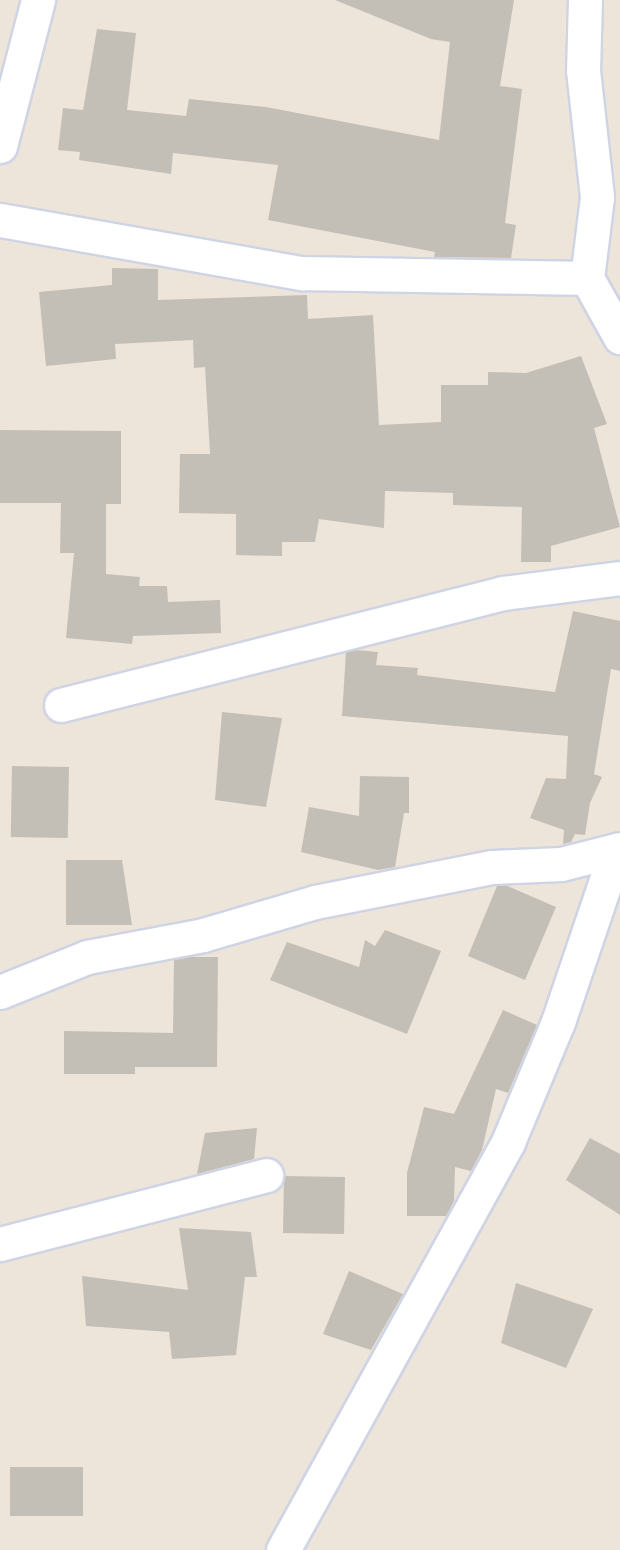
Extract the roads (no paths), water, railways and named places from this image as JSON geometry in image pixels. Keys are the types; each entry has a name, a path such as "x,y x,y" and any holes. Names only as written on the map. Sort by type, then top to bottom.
{"street":[{"path":"0,146 38,0"},
{"path":"585,0 583,70 597,197 587,278 620,337"},
{"path":"0,220 302,273 587,278"},
{"path":"61,705 503,593 620,578"},
{"path":"0,992 87,957 203,935 315,902 492,867 561,864 618,850"},
{"path":"283,1550 508,1143 558,1022 618,850"},
{"path":"0,1244 267,1175"}]}
